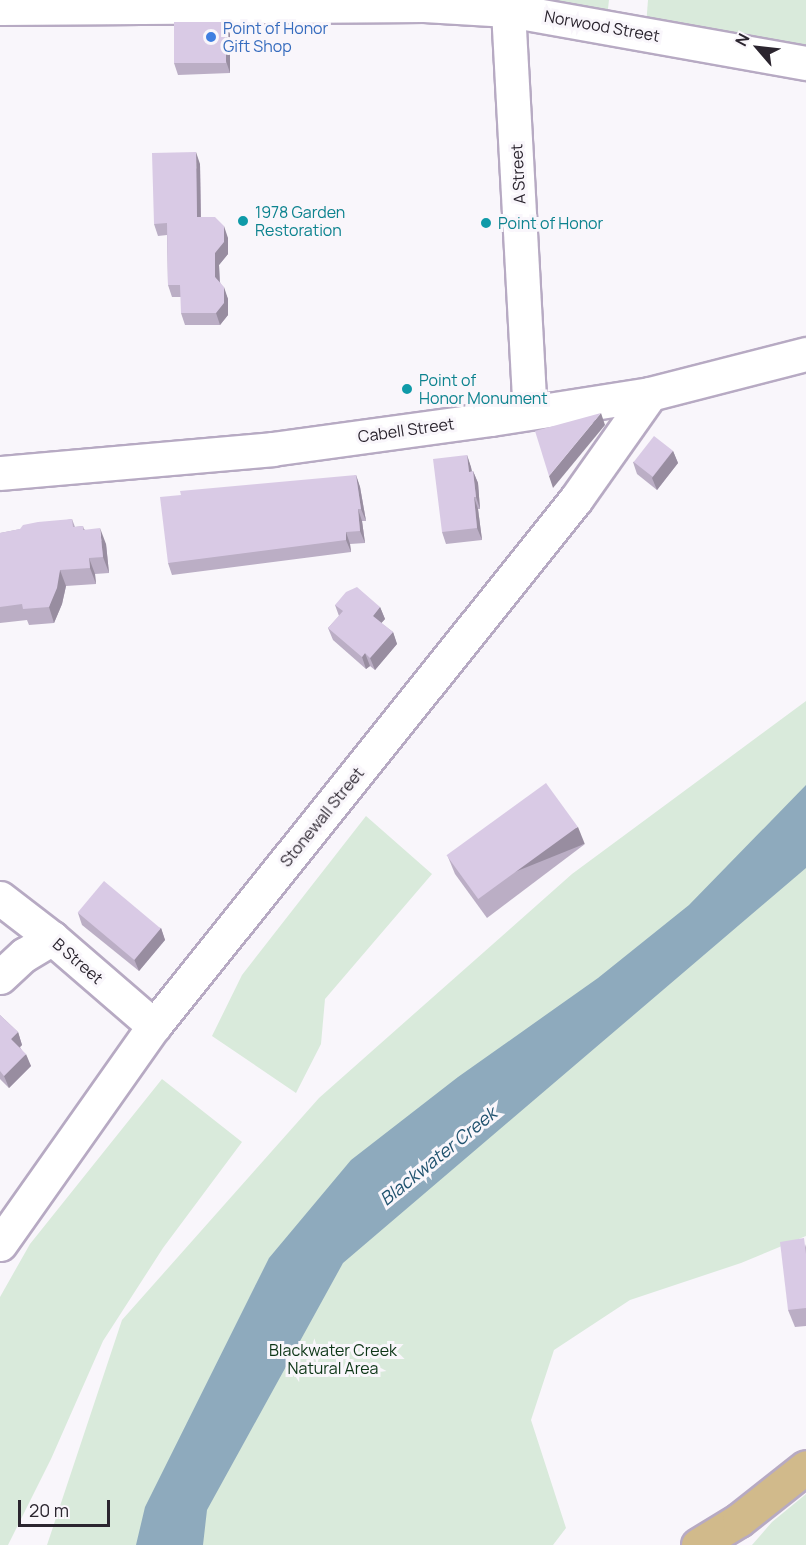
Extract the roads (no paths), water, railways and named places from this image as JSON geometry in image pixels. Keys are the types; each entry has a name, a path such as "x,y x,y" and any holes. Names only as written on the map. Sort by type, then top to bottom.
{"main road":[{"path":"698,1545 739,1520 806,1467"},
{"path":"719,1545 739,1520"}],"street":[{"name":"Norwood Street","path":"0,8 432,5 508,9 806,63"},
{"name":"A Street","path":"508,9 530,411"},
{"name":"Cabell Street","path":"0,473 272,449 491,419 530,411 650,394 806,354"},
{"name":"Stonewall Street","path":"0,1244 154,1026 576,499 650,394"},
{"name":"B Street","path":"0,898 52,938 154,1026"},
{"path":"0,977 24,955 52,938"}],"water":[{"name":"Blackwater Creek","path":"806,785 806,868 343,1263 207,1510 203,1545 136,1545 145,1507 269,1258 351,1160 458,1077 598,978 689,905"}],"place":[{"name":"Point of Honor Gift Shop","path":"211,37"},
{"name":"1978 Garden Restoration","path":"243,221"},
{"name":"Point of Honor","path":"486,223"},
{"name":"Point of Honor Monument","path":"407,389"}],"park label":[{"name":"Blackwater Creek Natural Area","path":"333,1359"}]}
